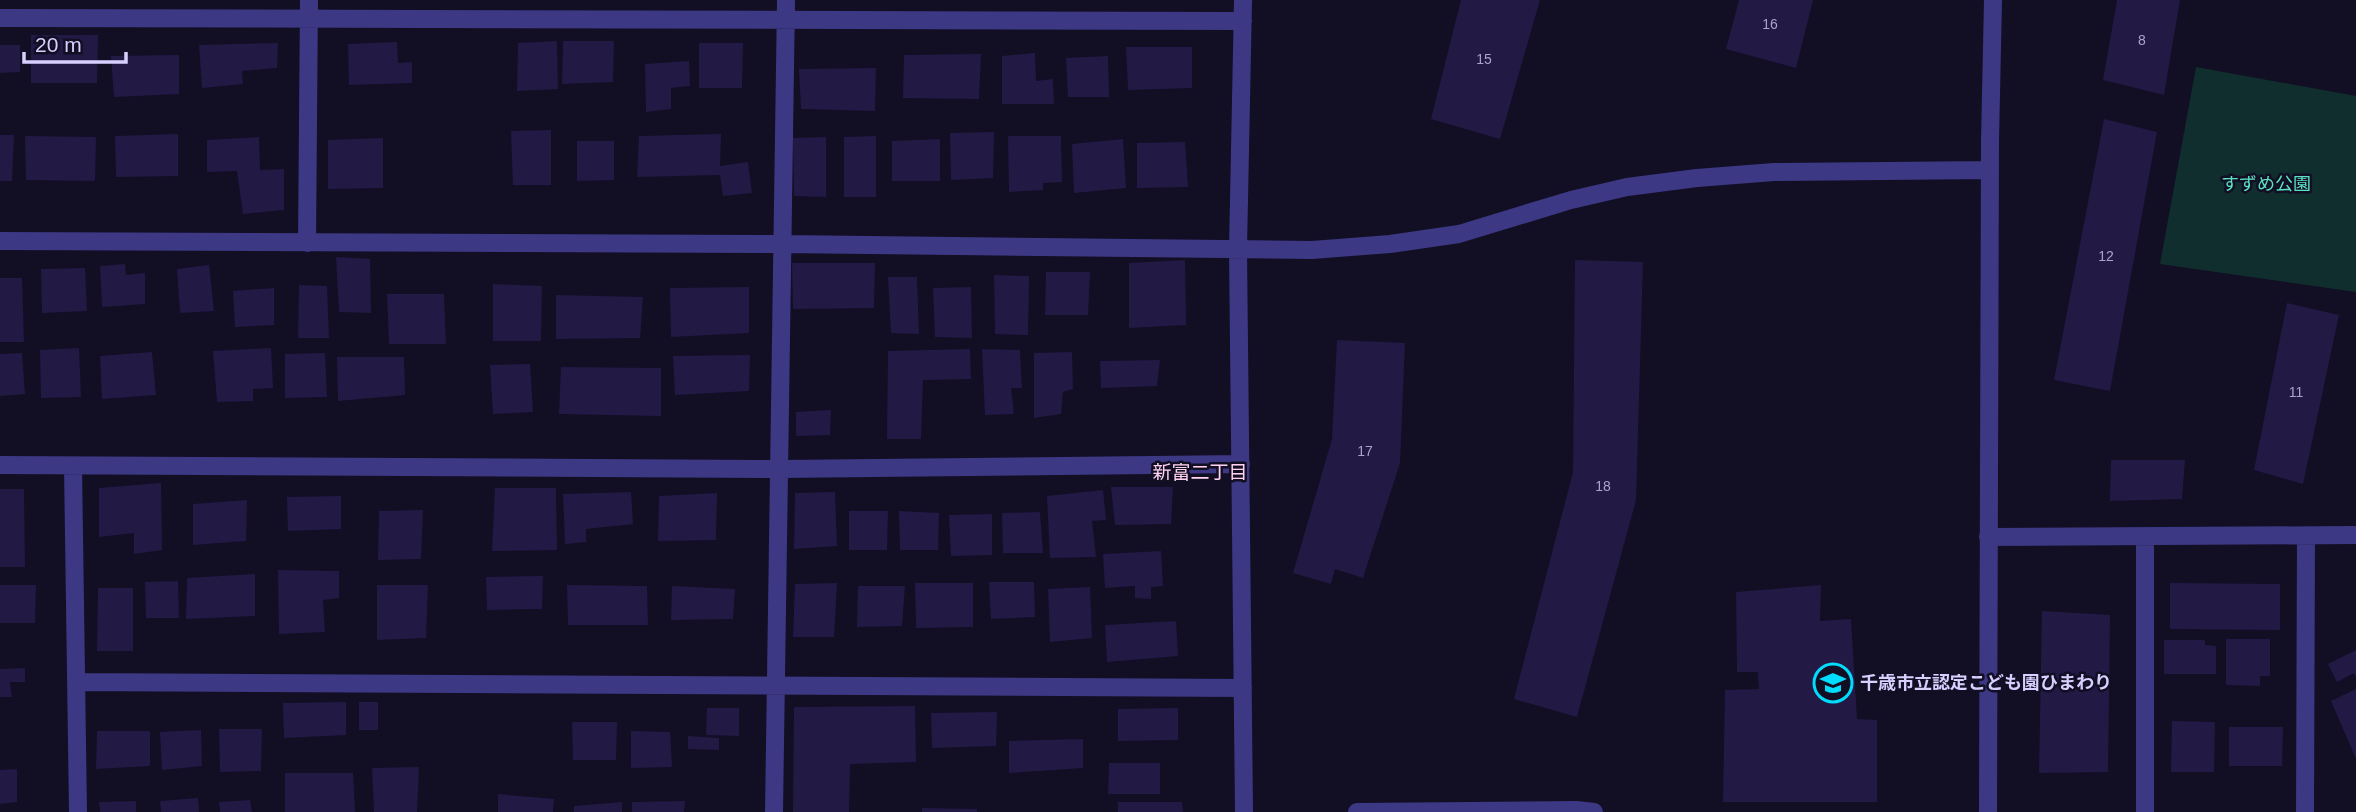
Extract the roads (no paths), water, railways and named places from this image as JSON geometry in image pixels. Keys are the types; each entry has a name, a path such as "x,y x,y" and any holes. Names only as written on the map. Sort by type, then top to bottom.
{"street":[{"path":"307,243 309,0"},
{"path":"774,812 786,0"},
{"path":"1243,0 1238,250 1244,812"},
{"path":"1988,812 1993,0"},
{"path":"0,18 1243,21"},
{"path":"0,241 784,244 1312,250 1390,244 1459,234 1571,200 1628,187 1697,178 1774,172 1990,170"},
{"path":"0,465 780,469 1241,464"},
{"path":"73,466 78,812"},
{"path":"2305,812 2306,536"},
{"path":"1988,537 2356,536"},
{"path":"2145,537 2145,812"},
{"path":"76,682 1243,688"},
{"path":"1357,812 1594,812"}],"place":[{"name":"千歳市立認定こども園ひまわり","path":"1833,683"}],"district":[{"name":"新富二丁目","path":"1200,472"}],"park label":[{"name":"すずめ公園","path":"2266,184"}]}
